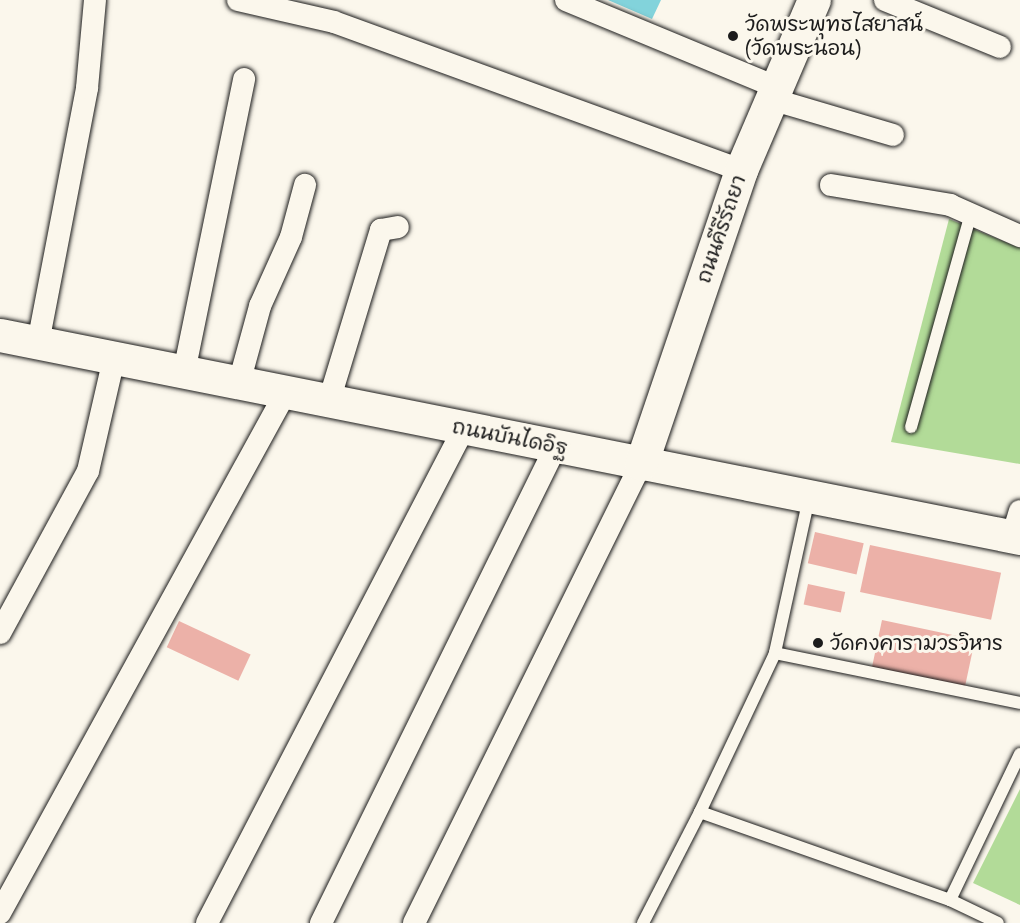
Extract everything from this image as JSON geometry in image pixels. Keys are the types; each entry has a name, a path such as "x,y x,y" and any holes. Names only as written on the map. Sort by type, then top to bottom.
{"main road":[{"name":"ถนนคีรีรัถยา","path":"641,464 741,170 814,0"},
{"name":"ถนนบันไดอิฐ","path":"0,335 809,497 1017,529"}],"street":[{"path":"38,343 87,88 95,0"},
{"path":"238,0 334,21 741,170"},
{"path":"566,0 774,93 894,135"},
{"path":"885,0 1000,47"},
{"path":"184,372 244,79"},
{"path":"239,383 260,306 291,237 305,185"},
{"path":"831,185 950,206 1020,236"},
{"path":"329,401 381,230 398,227"},
{"path":"0,633 88,471 114,358"},
{"path":"0,913 286,393"},
{"path":"207,923 464,428"},
{"path":"321,923 556,446"},
{"path":"414,923 641,464"}],"lane":[{"path":"911,427 971,214"},
{"path":"643,923 700,812 775,653 809,497"},
{"path":"775,653 1020,703"},
{"path":"950,900 1020,754"},
{"path":"700,812 950,900 998,923"}],"green space":[{"path":"949,219 1020,248 1020,464 891,442"},
{"path":"1020,789 1020,905 973,883"}],"water":[{"path":"608,0 661,0 652,19"}],"building":[{"path":"815,532 864,543 857,574 808,563"},
{"path":"870,545 1001,573 991,620 860,592"},
{"path":"808,584 845,592 841,612 804,605"},
{"path":"882,620 975,640 965,687 872,667"},
{"path":"179,621 251,654 238,681 167,647"}],"place":[{"name":"วัดพระพุทธไสยาสน์ (วัดพระนอน)","path":"733,36"},
{"name":"วัดคงคารามวรวิหาร","path":"818,643"}]}
